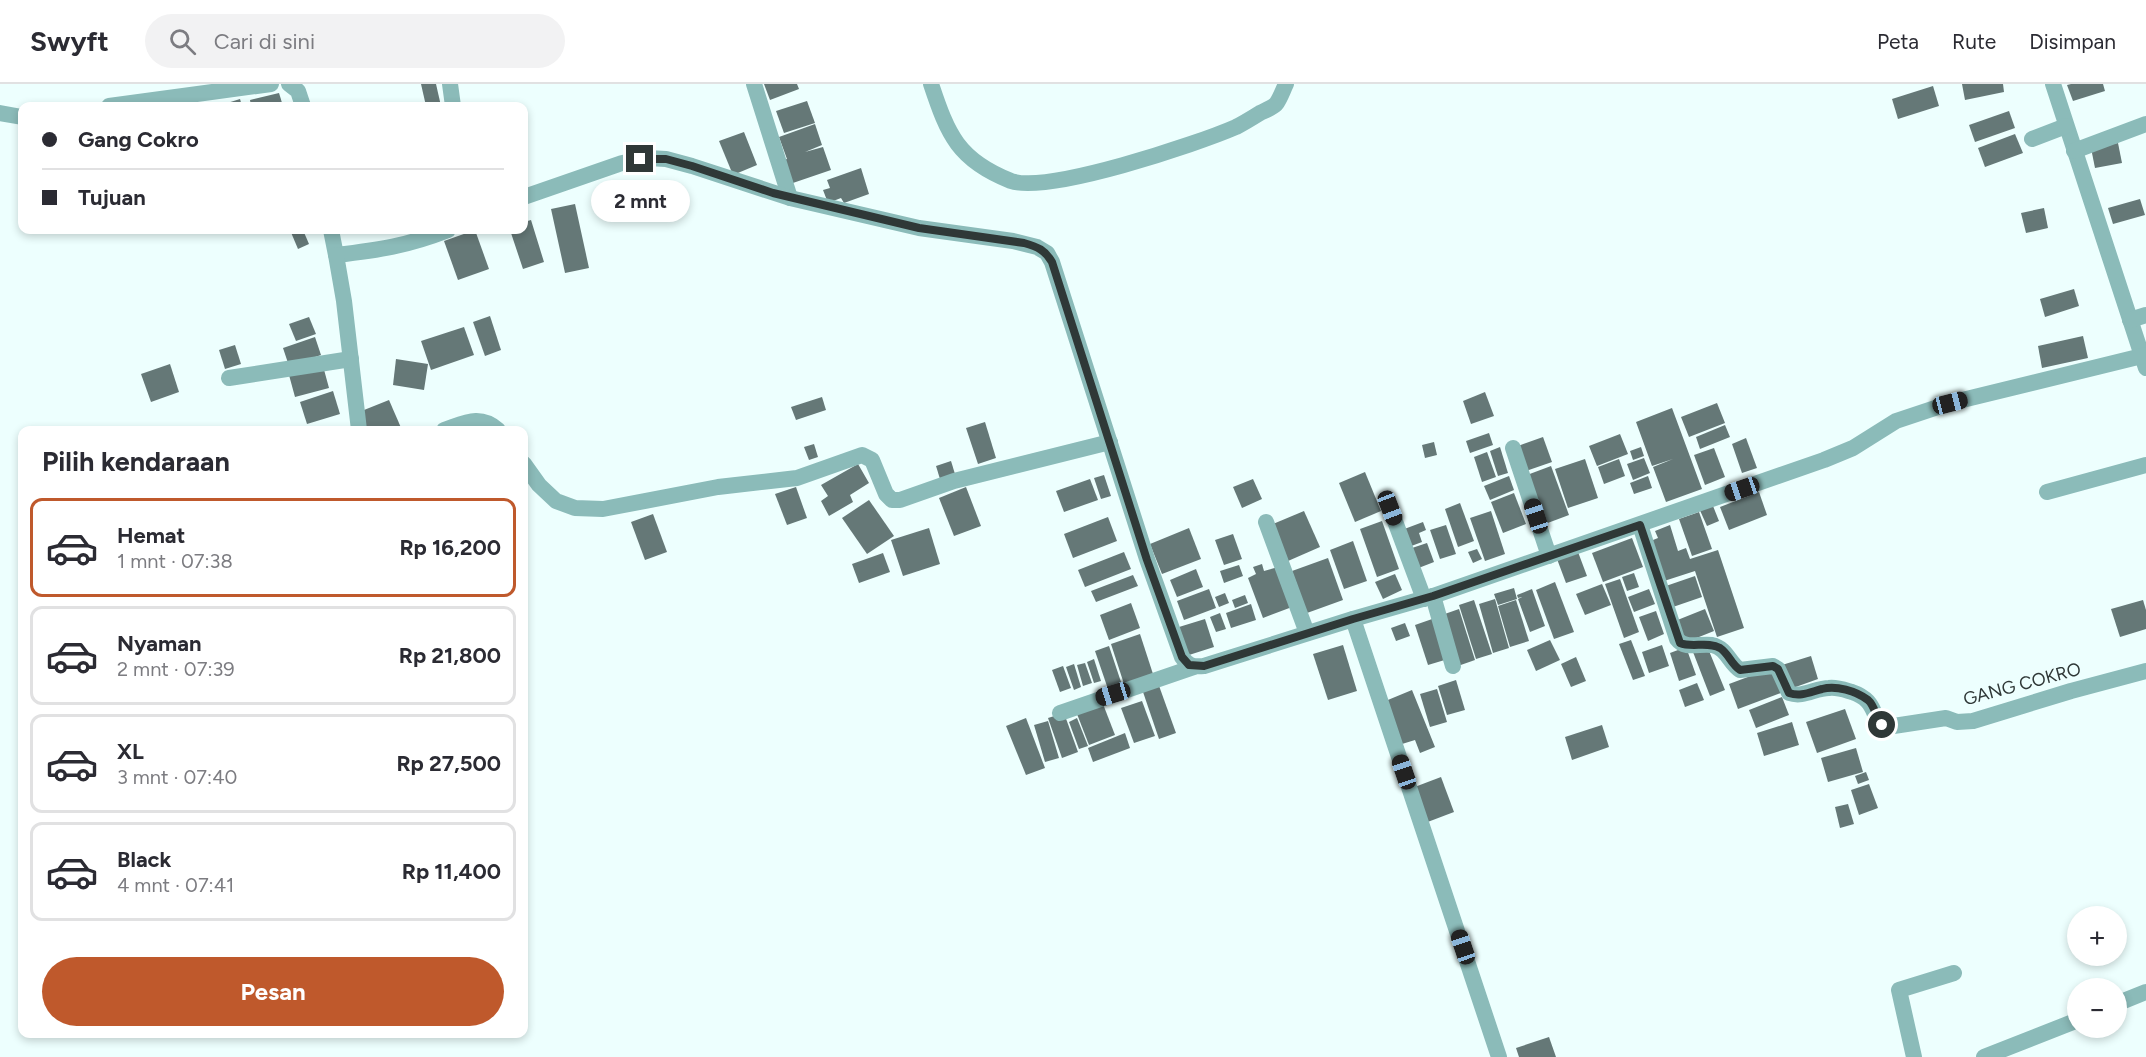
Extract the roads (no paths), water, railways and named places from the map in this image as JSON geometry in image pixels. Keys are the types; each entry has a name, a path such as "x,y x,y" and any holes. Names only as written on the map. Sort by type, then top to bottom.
{"street":[{"path":"138,102 271,84"},
{"path":"289,84 298,91 302,102"},
{"path":"450,84 452,102"},
{"path":"754,84 790,198"},
{"path":"931,84 943,121 960,149 979,165 999,175 1014,182 1031,183 1084,176 1212,136 1237,126 1275,104 1286,84"},
{"path":"1060,713 1194,667 1428,598 1640,525 1824,460 1853,448 1896,421 1920,412 1950,403 2145,360 2138,317 2074,151 2053,84"},
{"path":"0,113 18,116"},
{"path":"2074,151 2146,124"},
{"path":"2032,139 2066,126"},
{"path":"528,196 602,169 648,158 692,166 790,198 919,228 1024,243 1037,247 1047,254 1052,262 1147,560 1182,657 1185,662 1194,667"},
{"path":"332,234 351,359 358,426"},
{"path":"336,255 377,251 412,244 438,234"},
{"path":"229,378 351,359"},
{"path":"459,426 478,421 489,422 494,426"},
{"path":"528,470 539,485 556,501 575,508 603,509 718,488 797,478 862,455 872,460 886,494 892,500 900,500 965,478 1110,442"},
{"path":"1513,448 1549,556"},
{"path":"2047,492 2146,465"},
{"path":"1390,508 1428,598 1453,666"},
{"path":"1266,522 1306,633"},
{"name":"GANG COKRO","path":"1640,525 1680,643 1714,645 1722,649 1730,657 1734,666 1740,670 1773,666 1778,669 1789,693 1794,695 1829,688 1854,693 1871,704 1879,722 1887,727 1946,718 1957,722 1973,721 2146,671"},
{"path":"1353,619 1499,1057"},
{"path":"1914,1057 1899,990 1954,973"},
{"path":"2127,1000 2146,992"},
{"path":"1984,1057 2067,1024"}]}
